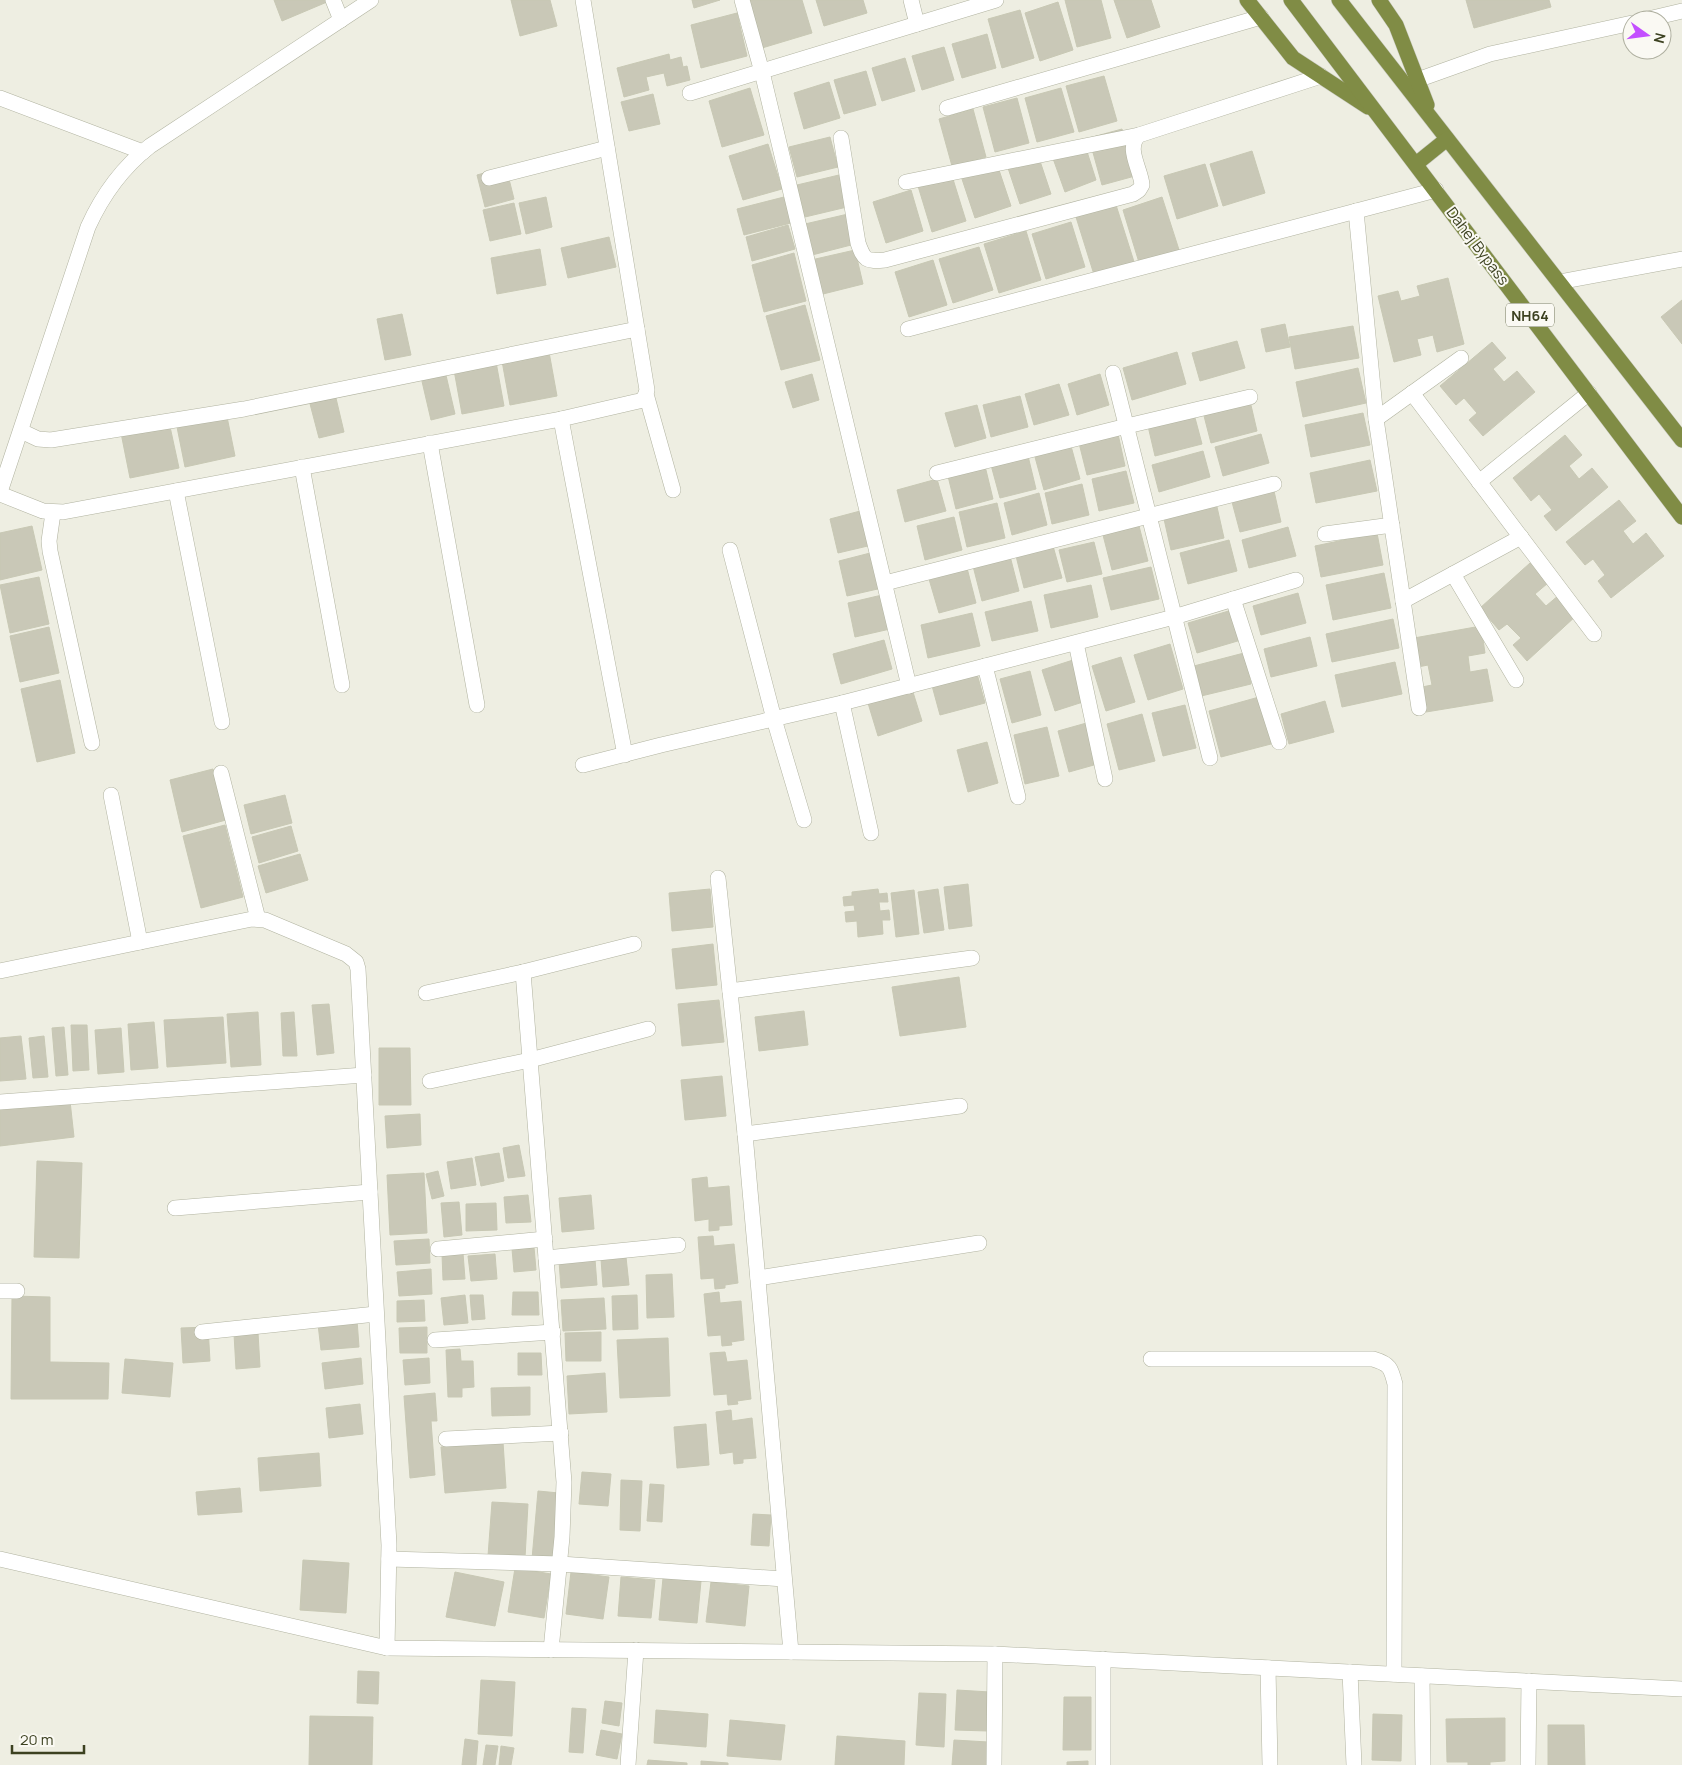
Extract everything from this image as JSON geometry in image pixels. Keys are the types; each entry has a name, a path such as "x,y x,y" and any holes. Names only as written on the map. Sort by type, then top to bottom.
{"highway":[{"name":"NH64","path":"1247,0 1294,58 1378,113"},
{"name":"Dahej Bypass","path":"1291,0 1682,517"},
{"path":"1339,0 1411,83"},
{"name":"NH64","path":"1379,0 1396,25 1411,83 1434,122 1682,440"},
{"path":"1416,164 1448,139"}],"street":[{"path":"333,0 341,20"},
{"path":"371,0 136,156 120,175 100,202 88,227 0,493 43,512 53,513 561,419 644,399 647,390 583,0"},
{"path":"742,0 762,72 909,686"},
{"path":"911,0 917,24"},
{"path":"690,93 996,0"},
{"path":"947,108 1260,17"},
{"path":"1411,83 1490,54 1622,25"},
{"path":"906,182 1139,136 1321,76"},
{"path":"0,98 143,152"},
{"path":"841,138 858,243 863,257 871,262 885,260 1133,194 1142,185 1132,147 1134,140 1139,136"},
{"path":"489,178 608,148"},
{"path":"908,329 1436,190"},
{"path":"1356,211 1376,419 1419,708"},
{"path":"1559,282 1682,258"},
{"path":"21,431 38,439 51,440 244,409 637,330"},
{"path":"1376,419 1460,358"},
{"path":"1113,373 1210,758"},
{"path":"1412,393 1594,634"},
{"path":"1479,482 1589,393"},
{"path":"646,394 673,490"},
{"path":"937,474 1250,397"},
{"path":"561,419 625,754"},
{"path":"430,443 477,706"},
{"path":"302,467 342,685"},
{"path":"885,584 1274,484"},
{"path":"176,491 222,722"},
{"path":"53,513 49,541 50,551 92,743"},
{"path":"1325,534 1392,525"},
{"path":"1403,600 1521,537"},
{"path":"730,550 774,719 804,820"},
{"path":"1452,574 1516,680"},
{"path":"583,765 842,703 1076,643 1174,617 1296,580"},
{"path":"1233,599 1279,742"},
{"path":"1076,643 1106,779"},
{"path":"985,666 1018,797"},
{"path":"842,703 872,833"},
{"path":"221,773 258,919"},
{"path":"111,795 140,942"},
{"path":"718,878 745,1134 791,1652"},
{"path":"0,971 252,918 346,954 356,962 358,969 364,1075 389,1559 387,1648"},
{"path":"426,993 522,972 634,944"},
{"path":"730,992 972,958"},
{"path":"522,972 561,1433 564,1509 551,1650"},
{"path":"430,1081 530,1060 648,1029"},
{"path":"0,1102 364,1075"},
{"path":"745,1134 960,1106"},
{"path":"175,1208 370,1192"},
{"path":"438,1249 545,1239"},
{"path":"758,1278 979,1243"},
{"path":"546,1258 678,1245"},
{"path":"0,1291 17,1291"},
{"path":"202,1332 376,1314"},
{"path":"435,1340 553,1332"},
{"path":"1151,1359 1373,1359 1383,1362 1391,1369 1395,1384 1394,1674"},
{"path":"446,1439 561,1433"},
{"path":"0,1559 387,1648 995,1654 1682,1689"},
{"path":"389,1559 560,1564 784,1579"},
{"path":"628,1765 636,1650"},
{"path":"994,1765 995,1654"},
{"path":"1103,1659 1103,1765"},
{"path":"1268,1668 1270,1765"},
{"path":"1350,1672 1354,1765"},
{"path":"1422,1676 1423,1765"},
{"path":"1528,1765 1529,1681"}],"building":[{"path":"274,0 326,0 327,2 282,21"},
{"path":"511,0 550,0 557,26 520,36"},
{"path":"692,0 720,0 694,8"},
{"path":"750,0 802,0 812,33 762,48"},
{"path":"816,0 863,0 867,13 824,26"},
{"path":"1065,0 1101,0 1111,38 1077,47"},
{"path":"1114,0 1151,0 1160,27 1127,38"},
{"path":"1466,0 1549,0 1551,7 1474,28"},
{"path":"1058,2 1073,50 1040,61 1025,13"},
{"path":"1020,10 1034,58 1002,68 988,19"},
{"path":"737,13 747,56 701,68 691,25"},
{"path":"987,34 996,68 962,78 952,44"},
{"path":"944,47 954,80 922,90 912,56"},
{"path":"669,54 670,60 681,57 683,67 687,66 690,80 667,86 664,73 646,77 649,90 624,97 617,68"},
{"path":"905,58 915,91 882,101 872,68"},
{"path":"866,71 876,105 844,114 834,80"},
{"path":"1104,76 1117,121 1079,132 1066,86"},
{"path":"829,82 840,118 804,129 794,93"},
{"path":"750,88 764,135 722,147 709,101"},
{"path":"1061,88 1074,132 1037,142 1025,98"},
{"path":"653,94 660,124 629,131 621,102"},
{"path":"1017,98 1029,143 995,152 983,107"},
{"path":"973,109 986,157 952,166 939,119"},
{"path":"1122,129 1135,176 1102,185 1089,138"},
{"path":"830,137 838,167 797,177 789,147"},
{"path":"1083,139 1096,180 1065,192 1050,150"},
{"path":"768,144 782,189 743,200 729,156"},
{"path":"1252,151 1265,193 1223,206 1210,164"},
{"path":"1037,152 1051,194 1020,204 1006,162"},
{"path":"997,164 1011,206 975,218 961,176"},
{"path":"1205,164 1218,206 1177,219 1164,176"},
{"path":"506,167 514,199 485,207 477,175"},
{"path":"839,175 847,207 805,217 797,185"},
{"path":"952,176 966,221 932,232 918,186"},
{"path":"911,190 923,231 886,243 873,202"},
{"path":"546,197 552,227 526,234 519,203"},
{"path":"784,197 791,223 744,235 737,209"},
{"path":"1162,197 1181,256 1141,269 1123,210"},
{"path":"514,203 521,234 490,241 483,210"},
{"path":"1116,205 1136,268 1096,281 1076,217"},
{"path":"848,214 855,244 812,255 805,224"},
{"path":"1071,222 1085,267 1046,279 1032,234"},
{"path":"788,225 795,249 752,261 746,237"},
{"path":"1026,231 1041,280 999,293 984,244"},
{"path":"609,237 616,267 568,278 561,248"},
{"path":"979,247 993,290 953,303 939,259"},
{"path":"540,249 546,285 497,294 491,258"},
{"path":"855,250 863,284 819,295 811,260"},
{"path":"794,253 806,301 764,312 752,265"},
{"path":"933,260 947,305 909,317 895,272"},
{"path":"1448,278 1464,344 1437,352 1433,335 1417,339 1421,355 1394,362 1378,296 1398,291 1401,301 1420,296 1417,286"},
{"path":"1682,300 1682,344 1661,317"},
{"path":"805,305 820,360 781,370 766,316"},
{"path":"402,314 411,355 385,360 377,319"},
{"path":"1285,324 1290,347 1266,352 1261,329"},
{"path":"1353,326 1359,358 1295,369 1289,337"},
{"path":"1237,341 1245,368 1200,381 1192,353"},
{"path":"1492,342 1506,358 1493,369 1504,382 1517,371 1535,392 1483,436 1469,420 1477,413 1464,398 1456,405 1440,386"},
{"path":"549,352 557,396 510,405 502,361"},
{"path":"1177,352 1186,384 1132,400 1123,368"},
{"path":"496,362 504,406 462,414 454,370"},
{"path":"1358,368 1366,403 1303,417 1296,382"},
{"path":"445,371 455,414 431,420 421,377"},
{"path":"812,374 819,400 793,408 785,382"},
{"path":"1100,374 1109,405 1077,415 1068,384"},
{"path":"1059,384 1069,415 1034,425 1025,394"},
{"path":"335,394 344,432 319,438 309,400"},
{"path":"1020,396 1028,427 991,437 983,405"},
{"path":"1250,401 1257,431 1211,443 1203,412"},
{"path":"977,405 986,438 955,447 945,413"},
{"path":"226,412 235,456 185,467 176,422"},
{"path":"1363,413 1370,445 1311,457 1305,425"},
{"path":"1194,414 1202,444 1155,456 1148,426"},
{"path":"169,422 179,468 130,478 121,433"},
{"path":"1118,434 1125,466 1087,475 1079,443"},
{"path":"1261,434 1269,463 1223,476 1215,447"},
{"path":"1565,435 1582,455 1569,466 1579,479 1592,468 1608,487 1556,531 1544,516 1552,510 1539,494 1531,501 1513,478"},
{"path":"1071,446 1080,479 1044,490 1035,457"},
{"path":"1203,451 1210,477 1159,492 1152,465"},
{"path":"1028,456 1036,489 1000,498 991,465"},
{"path":"1370,460 1377,491 1316,503 1310,473"},
{"path":"985,466 993,499 956,509 948,476"},
{"path":"1126,471 1134,503 1099,511 1092,479"},
{"path":"937,479 946,511 905,522 897,490"},
{"path":"1082,484 1089,515 1052,524 1045,493"},
{"path":"1274,491 1281,522 1240,532 1232,502"},
{"path":"1039,493 1047,525 1012,535 1004,503"},
{"path":"1619,500 1636,521 1623,531 1633,544 1646,533 1664,556 1611,598 1598,581 1605,575 1593,559 1585,565 1566,542"},
{"path":"997,503 1005,538 967,547 959,512"},
{"path":"1217,507 1224,538 1171,550 1164,519"},
{"path":"864,510 872,545 838,553 830,519"},
{"path":"954,517 962,550 925,560 917,526"},
{"path":"32,526 42,570 0,580 0,533"},
{"path":"1139,526 1148,561 1112,570 1103,535"},
{"path":"1288,527 1296,556 1249,568 1242,540"},
{"path":"1377,533 1383,565 1321,577 1315,546"},
{"path":"1229,540 1237,571 1188,584 1180,553"},
{"path":"1094,542 1102,574 1067,582 1059,550"},
{"path":"1053,546 1062,578 1024,588 1016,556"},
{"path":"874,552 882,588 847,596 839,561"},
{"path":"1010,556 1019,591 982,601 973,566"},
{"path":"1530,563 1548,583 1535,594 1546,606 1559,595 1577,615 1527,661 1513,645 1521,638 1507,624 1499,630 1480,608"},
{"path":"1151,567 1159,599 1111,610 1103,578"},
{"path":"967,568 976,603 939,613 929,579"},
{"path":"1384,573 1391,608 1333,620 1326,585"},
{"path":"39,577 49,624 10,633 0,585"},
{"path":"1091,585 1098,617 1051,628 1044,595"},
{"path":"1298,593 1306,623 1261,635 1253,606"},
{"path":"882,595 890,629 855,637 848,603"},
{"path":"1031,601 1038,631 992,641 985,612"},
{"path":"1232,610 1241,640 1197,653 1188,623"},
{"path":"972,613 980,646 928,658 921,625"},
{"path":"1393,619 1399,648 1332,662 1326,634"},
{"path":"1481,626 1485,653 1468,656 1470,672 1487,669 1493,701 1426,712 1422,687 1432,685 1428,665 1418,667 1414,638"},
{"path":"49,627 59,673 20,682 10,636"},
{"path":"1310,637 1317,666 1271,677 1264,649"},
{"path":"884,640 892,669 841,684 833,654"},
{"path":"1170,644 1183,689 1148,700 1134,655"},
{"path":"1244,653 1251,684 1197,697 1190,667"},
{"path":"1121,657 1135,702 1106,711 1092,666"},
{"path":"1073,660 1086,701 1055,711 1042,670"},
{"path":"1395,662 1402,694 1342,707 1335,675"},
{"path":"976,670 985,703 940,715 931,682"},
{"path":"1030,671 1041,715 1012,723 1000,679"},
{"path":"60,680 75,753 37,762 21,689"},
{"path":"912,689 922,721 878,736 868,703"},
{"path":"1259,697 1271,744 1221,757 1209,711"},
{"path":"1325,701 1334,732 1289,744 1281,714"},
{"path":"1185,705 1196,748 1163,756 1152,713"},
{"path":"1142,714 1155,761 1119,770 1107,724"},
{"path":"1090,722 1101,763 1069,772 1058,731"},
{"path":"1047,727 1059,776 1025,784 1014,735"},
{"path":"987,742 998,783 968,792 957,750"},
{"path":"213,769 226,820 182,832 170,780"},
{"path":"285,795 292,823 251,834 244,805"},
{"path":"225,825 243,897 201,908 183,836"},
{"path":"291,826 298,851 259,863 252,837"},
{"path":"300,854 308,880 266,893 258,866"},
{"path":"968,884 972,926 949,929 944,887"},
{"path":"710,889 713,927 672,931 669,893"},
{"path":"878,889 879,894 887,893 888,902 879,902 880,911 889,910 890,920 882,920 883,934 858,937 857,921 846,922 845,912 855,911 854,905 844,906 843,897 852,896 852,892"},
{"path":"938,889 944,930 924,933 918,892"},
{"path":"914,890 919,934 896,937 891,893"},
{"path":"713,944 717,985 676,989 672,949"},
{"path":"959,977 966,1027 900,1036 892,987"},
{"path":"719,1000 724,1042 682,1046 678,1004"},
{"path":"329,1004 334,1053 317,1055 312,1005"},
{"path":"804,1011 808,1045 759,1051 755,1017"},
{"path":"258,1012 261,1065 231,1067 227,1014"},
{"path":"294,1012 297,1056 283,1056 281,1013"},
{"path":"223,1017 226,1063 167,1067 164,1020"},
{"path":"154,1022 158,1068 131,1070 128,1024"},
{"path":"71,1025 87,1025 89,1070 73,1071"},
{"path":"64,1027 68,1075 56,1076 52,1028"},
{"path":"121,1028 124,1072 98,1074 95,1030"},
{"path":"21,1036 26,1079 0,1081 0,1038"},
{"path":"44,1036 48,1077 33,1078 29,1038"},
{"path":"379,1048 410,1048 411,1105 379,1105"},
{"path":"722,1076 726,1116 685,1120 681,1080"},
{"path":"69,1092 74,1137 0,1146 0,1100"},
{"path":"420,1114 421,1145 387,1148 385,1116"},
{"path":"519,1145 525,1176 508,1178 503,1148"},
{"path":"499,1153 504,1181 481,1186 475,1157"},
{"path":"472,1158 476,1185 451,1189 447,1162"},
{"path":"37,1161 82,1163 79,1258 34,1257"},
{"path":"438,1171 444,1196 432,1199 426,1174"},
{"path":"424,1173 427,1233 390,1235 387,1175"},
{"path":"707,1177 708,1188 729,1186 732,1225 719,1226 719,1230 709,1231 709,1219 695,1221 692,1179"},
{"path":"528,1195 531,1222 506,1223 504,1197"},
{"path":"591,1195 594,1229 562,1232 559,1198"},
{"path":"459,1202 462,1235 444,1237 441,1203"},
{"path":"496,1203 497,1230 466,1231 466,1204"},
{"path":"713,1236 714,1246 734,1244 738,1283 725,1285 725,1288 715,1289 714,1278 701,1279 698,1237"},
{"path":"429,1239 430,1263 396,1265 394,1241"},
{"path":"534,1247 536,1270 514,1272 512,1249"},
{"path":"463,1253 465,1279 443,1280 442,1254"},
{"path":"495,1254 497,1279 471,1281 468,1256"},
{"path":"626,1257 629,1285 603,1287 601,1259"},
{"path":"595,1259 597,1285 561,1288 559,1261"},
{"path":"431,1269 432,1294 399,1296 397,1272"},
{"path":"672,1274 674,1317 647,1318 646,1275"},
{"path":"513,1292 538,1292 539,1315 512,1315"},
{"path":"719,1292 720,1303 741,1301 744,1340 731,1342 732,1345 722,1346 721,1335 708,1336 704,1294"},
{"path":"465,1295 468,1323 444,1325 441,1298"},
{"path":"470,1295 483,1295 485,1319 472,1320"},
{"path":"637,1295 638,1329 613,1330 612,1296"},
{"path":"12,1296 50,1297 50,1362 109,1363 108,1399 11,1399"},
{"path":"604,1298 606,1329 563,1331 561,1300"},
{"path":"424,1300 425,1321 397,1322 397,1301"},
{"path":"357,1320 359,1347 321,1350 318,1324"},
{"path":"208,1327 210,1361 183,1363 181,1328"},
{"path":"427,1327 427,1353 400,1353 399,1328"},
{"path":"601,1332 601,1361 566,1361 565,1333"},
{"path":"258,1333 260,1367 236,1369 234,1334"},
{"path":"668,1338 670,1396 620,1398 617,1340"},
{"path":"460,1349 461,1361 473,1361 474,1387 462,1388 462,1397 448,1397 446,1350"},
{"path":"725,1352 727,1362 747,1360 751,1399 737,1401 738,1404 728,1405 727,1394 714,1395 710,1353"},
{"path":"518,1353 541,1353 542,1375 518,1375"},
{"path":"361,1358 363,1384 325,1389 322,1363"},
{"path":"429,1358 430,1383 405,1385 403,1360"},
{"path":"125,1359 173,1363 170,1397 122,1393"},
{"path":"605,1373 607,1412 569,1414 567,1376"},
{"path":"530,1387 530,1415 492,1416 491,1388"},
{"path":"435,1393 437,1421 431,1421 435,1475 410,1478 404,1396"},
{"path":"360,1404 363,1434 329,1438 326,1408"},
{"path":"731,1410 732,1421 752,1418 756,1458 743,1459 743,1463 734,1464 733,1452 720,1454 716,1412"},
{"path":"706,1424 709,1465 677,1468 674,1427"},
{"path":"503,1442 506,1488 445,1493 441,1447"},
{"path":"319,1453 321,1486 260,1491 258,1458"},
{"path":"582,1472 611,1474 608,1506 579,1504"},
{"path":"621,1480 642,1481 640,1531 620,1530"},
{"path":"650,1484 664,1485 662,1522 647,1521"},
{"path":"240,1488 242,1512 198,1515 196,1492"},
{"path":"538,1491 559,1493 553,1561 532,1559"},
{"path":"492,1502 528,1504 525,1558 488,1556"},
{"path":"753,1514 771,1515 769,1546 751,1545"},
{"path":"303,1560 349,1563 346,1613 300,1610"},
{"path":"515,1568 551,1574 544,1618 508,1612"},
{"path":"455,1572 504,1582 495,1626 446,1617"},
{"path":"571,1572 609,1577 603,1619 566,1614"},
{"path":"621,1577 655,1580 651,1618 618,1616"},
{"path":"663,1578 701,1581 697,1623 659,1620"},
{"path":"711,1582 749,1586 745,1626 706,1622"},
{"path":"358,1671 379,1672 378,1704 357,1703"},
{"path":"481,1680 515,1682 512,1736 478,1734"},
{"path":"957,1690 990,1692 988,1731 955,1730"},
{"path":"919,1693 946,1694 944,1747 916,1745"},
{"path":"1064,1697 1091,1697 1091,1750 1063,1750"},
{"path":"605,1701 622,1703 619,1726 602,1723"},
{"path":"572,1708 586,1709 583,1753 569,1752"},
{"path":"656,1710 708,1714 706,1747 654,1743"},
{"path":"1373,1714 1402,1715 1401,1761 1372,1760"},
{"path":"310,1716 373,1717 372,1765 309,1765"},
{"path":"1505,1718 1505,1761 1490,1762 1490,1765 1468,1765 1468,1762 1447,1762 1446,1719"},
{"path":"730,1720 785,1725 781,1760 727,1756"},
{"path":"1548,1725 1584,1725 1585,1765 1548,1765"},
{"path":"601,1730 622,1734 617,1759 596,1755"},
{"path":"837,1736 905,1741 904,1765 835,1765"},
{"path":"465,1739 478,1741 476,1765 462,1765"},
{"path":"954,1740 988,1742 986,1765 952,1765"},
{"path":"486,1745 498,1746 495,1765 483,1765"},
{"path":"501,1746 514,1748 511,1765 499,1765"},
{"path":"648,1760 687,1763 687,1765 647,1765"},
{"path":"701,1761 728,1763 728,1765 701,1765"},
{"path":"1088,1761 1088,1765 1067,1765 1067,1762"}]}
